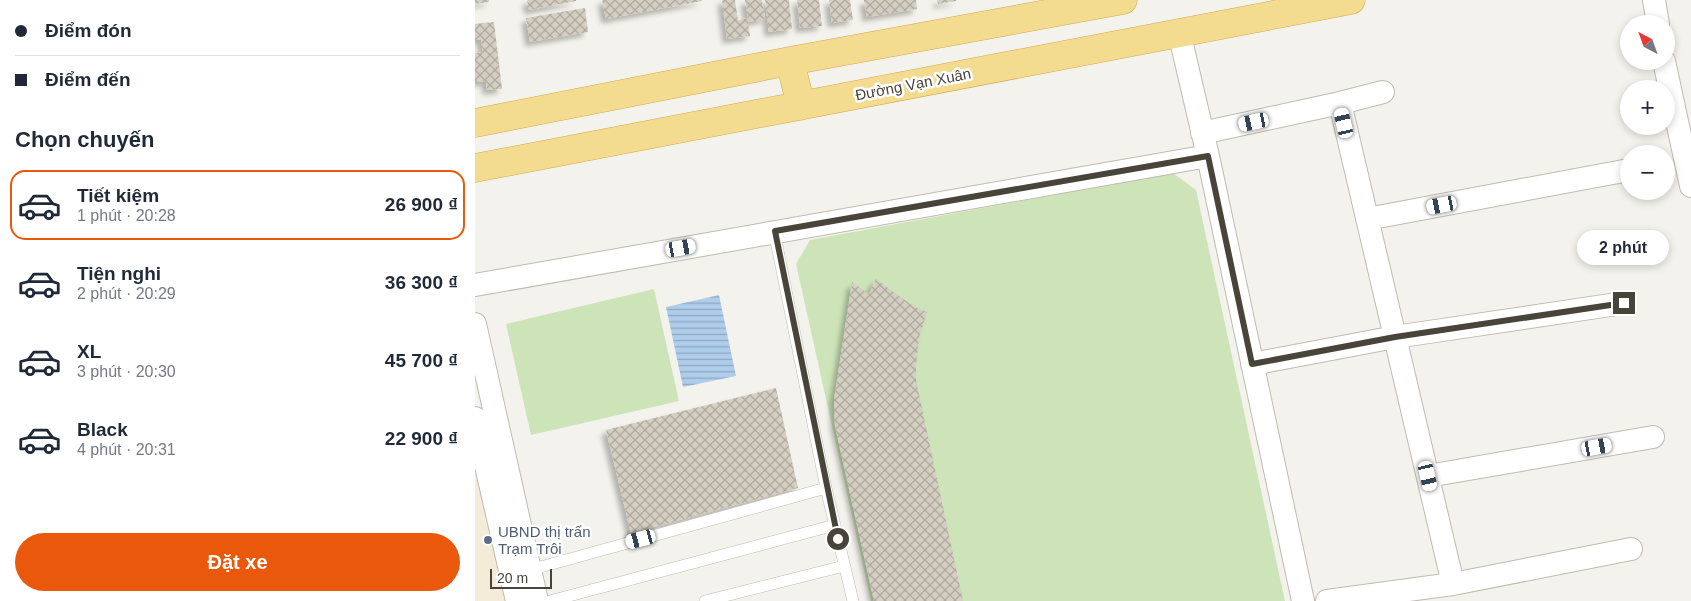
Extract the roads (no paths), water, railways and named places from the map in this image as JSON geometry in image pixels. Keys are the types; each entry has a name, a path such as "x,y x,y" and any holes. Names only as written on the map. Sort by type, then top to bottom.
{"highway":[{"path":"475,123 1072,5 1123,0"},
{"name":"Đường Vạn Xuân","path":"475,168 1351,0"},
{"path":"790,62 801,106"}],"street":[{"path":"1654,0 1656,15"},
{"path":"1179,32 1203,133 1303,601"},
{"path":"1666,70 1676,162 1691,186"},
{"path":"1203,133 1383,92"},
{"path":"1340,103 1453,584"},
{"path":"475,285 1208,156"},
{"path":"1367,219 1620,172"},
{"path":"1252,364 1395,337 1624,303"},
{"path":"475,324 537,601"},
{"path":"475,418 517,601"},
{"path":"1428,476 1653,437"},
{"path":"1327,601 1453,584 1631,549"}],"lane":[{"path":"775,231 826,488 853,601"},
{"path":"531,570 826,488"},
{"path":"550,601 835,525"},
{"path":"705,601 845,566"}],"water":[{"path":"719,295 736,376 683,387 666,307"}],"place":[{"name":"UBND thị trấn Trạm Trôi","path":"488,540"}]}
